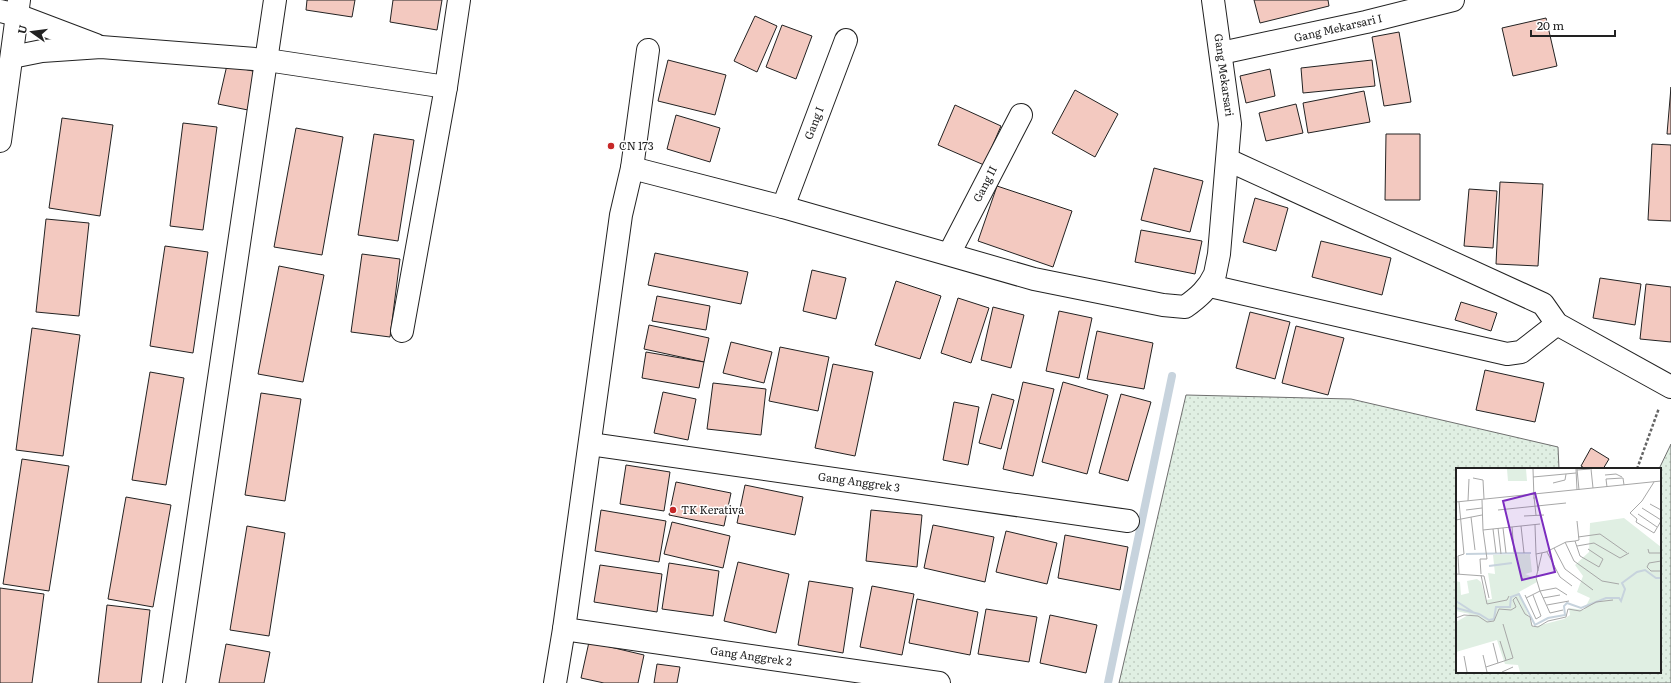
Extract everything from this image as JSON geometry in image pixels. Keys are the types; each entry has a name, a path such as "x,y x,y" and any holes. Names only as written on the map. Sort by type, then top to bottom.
{"street":[{"path":"174,683 275,0"},
{"path":"402,331 446,87 459,0"},
{"name":"Gang Mekarsari","path":"1210,286 1218,262 1229,155 1230,124 1213,0"},
{"name":"Gang Mekarsari I","path":"1221,53 1366,22 1453,0"},
{"path":"0,140 12,57 12,9 101,47"},
{"name":"Gang I","path":"783,207 846,40"},
{"path":"12,57 42,51 101,47 267,60 446,87"},
{"path":"555,683 564,629 621,215 632,168 648,50"},
{"name":"Gang II","path":"949,254 1021,115"},
{"path":"1229,155 1543,304 1558,324 1669,386"},
{"path":"632,168 783,207 1034,279 1163,305 1185,307 1210,286 1506,354 1521,352 1558,324"},
{"name":"Gang Anggrek 3","path":"590,444 1128,522"},
{"name":"Gang Anggrek 2","path":"564,629 939,683"}],"path":[{"path":"1637,468 1669,386"}],"green space":[{"path":"1186,395 1351,399 1558,447 1559,468 1456,468 1456,673 1661,673 1661,468 1659,468 1671,444 1671,683 1119,683"}],"building":[{"path":"307,0 355,0 352,17 306,10"},
{"path":"393,0 442,0 437,30 390,22"},
{"path":"1254,0 1328,0 1329,6 1260,23"},
{"path":"755,16 777,26 757,72 734,61"},
{"path":"1546,18 1557,66 1513,76 1502,28"},
{"path":"782,25 812,36 796,79 766,67"},
{"path":"1399,32 1411,102 1384,106 1372,37"},
{"path":"668,60 726,75 715,115 658,101"},
{"path":"1372,60 1375,86 1303,93 1301,68"},
{"path":"227,65 261,73 253,111 218,104"},
{"path":"1270,69 1275,96 1246,103 1240,76"},
{"path":"1671,87 1671,134 1667,134"},
{"path":"1075,90 1118,114 1095,157 1052,133"},
{"path":"1364,91 1370,122 1308,133 1303,103"},
{"path":"1296,104 1303,133 1266,141 1259,113"},
{"path":"955,105 1001,126 984,165 938,145"},
{"path":"676,115 720,128 710,162 667,149"},
{"path":"62,118 113,125 100,216 49,208"},
{"path":"183,123 217,127 203,230 170,226"},
{"path":"296,128 343,137 322,255 274,247"},
{"path":"374,134 414,140 398,241 358,235"},
{"path":"1386,134 1420,134 1420,200 1385,200"},
{"path":"1652,144 1671,145 1671,221 1648,220"},
{"path":"1154,168 1203,181 1190,232 1141,220"},
{"path":"1500,182 1543,184 1538,266 1496,264"},
{"path":"997,186 1072,211 1053,267 978,241"},
{"path":"1469,189 1497,191 1493,248 1464,246"},
{"path":"1255,198 1288,208 1276,251 1243,242"},
{"path":"46,219 89,223 79,316 36,312"},
{"path":"1141,230 1202,241 1195,274 1135,262"},
{"path":"1321,241 1391,258 1382,295 1312,277"},
{"path":"165,246 208,252 193,353 150,346"},
{"path":"655,253 748,272 741,304 648,285"},
{"path":"362,254 400,259 390,337 351,332"},
{"path":"279,266 324,275 303,382 258,374"},
{"path":"812,270 846,278 836,319 803,311"},
{"path":"1600,278 1641,284 1635,325 1593,318"},
{"path":"896,281 941,296 920,359 875,345"},
{"path":"1646,284 1671,287 1671,342 1640,339"},
{"path":"657,296 710,306 706,330 652,321"},
{"path":"958,298 989,308 971,363 941,353"},
{"path":"1461,302 1497,313 1491,331 1455,320"},
{"path":"993,307 1024,315 1011,368 981,360"},
{"path":"1059,311 1092,318 1079,378 1046,371"},
{"path":"1250,312 1290,322 1275,379 1236,368"},
{"path":"649,325 709,338 704,362 644,349"},
{"path":"1296,326 1344,338 1328,395 1282,383"},
{"path":"32,328 80,335 63,456 16,450"},
{"path":"1097,331 1153,343 1144,389 1087,379"},
{"path":"731,342 772,352 764,383 723,373"},
{"path":"780,347 829,357 818,411 769,401"},
{"path":"646,352 704,362 699,388 642,378"},
{"path":"833,364 873,372 855,456 815,448"},
{"path":"1485,370 1544,383 1535,422 1476,410"},
{"path":"150,372 184,378 166,485 132,480"},
{"path":"1023,382 1054,389 1033,476 1003,469"},
{"path":"1063,382 1108,395 1087,474 1042,462"},
{"path":"713,383 766,389 761,435 707,429"},
{"path":"663,392 696,399 688,440 654,433"},
{"path":"261,393 301,399 285,501 245,495"},
{"path":"992,394 1014,400 1001,449 979,443"},
{"path":"1121,394 1151,402 1128,481 1099,473"},
{"path":"954,402 979,407 968,465 943,460"},
{"path":"1591,448 1609,459 1604,468 1584,468 1581,466"},
{"path":"22,459 69,466 49,591 3,584"},
{"path":"626,465 670,472 664,511 620,504"},
{"path":"676,482 731,493 724,526 669,515"},
{"path":"745,485 803,497 795,535 737,523"},
{"path":"126,497 171,505 153,607 108,599"},
{"path":"601,510 666,521 659,562 595,551"},
{"path":"871,510 922,515 917,567 866,561"},
{"path":"672,522 730,536 723,568 664,554"},
{"path":"933,525 994,537 985,582 924,568"},
{"path":"247,526 285,533 269,636 230,630"},
{"path":"1006,531 1057,543 1047,584 996,572"},
{"path":"1065,535 1128,547 1120,590 1058,578"},
{"path":"738,562 789,574 776,633 724,621"},
{"path":"669,563 719,571 713,616 662,609"},
{"path":"600,565 662,574 657,612 594,602"},
{"path":"809,581 853,588 843,653 798,645"},
{"path":"872,586 914,594 902,655 860,647"},
{"path":"0,588 44,594 32,683 0,683"},
{"path":"917,599 978,612 970,655 909,643"},
{"path":"107,605 150,610 141,683 98,683"},
{"path":"986,609 1037,617 1029,662 978,654"},
{"path":"1050,615 1097,625 1086,673 1040,663"},
{"path":"589,642 644,655 638,683 604,683 581,678"},
{"path":"226,644 270,652 264,683 219,683"},
{"path":"657,664 680,667 677,683 654,683"}],"waterway":[{"path":"1108,683 1172,376"}],"place":[{"name":"CN 173","path":"611,146"},
{"name":"TK Kerativa","path":"673,510"}]}
